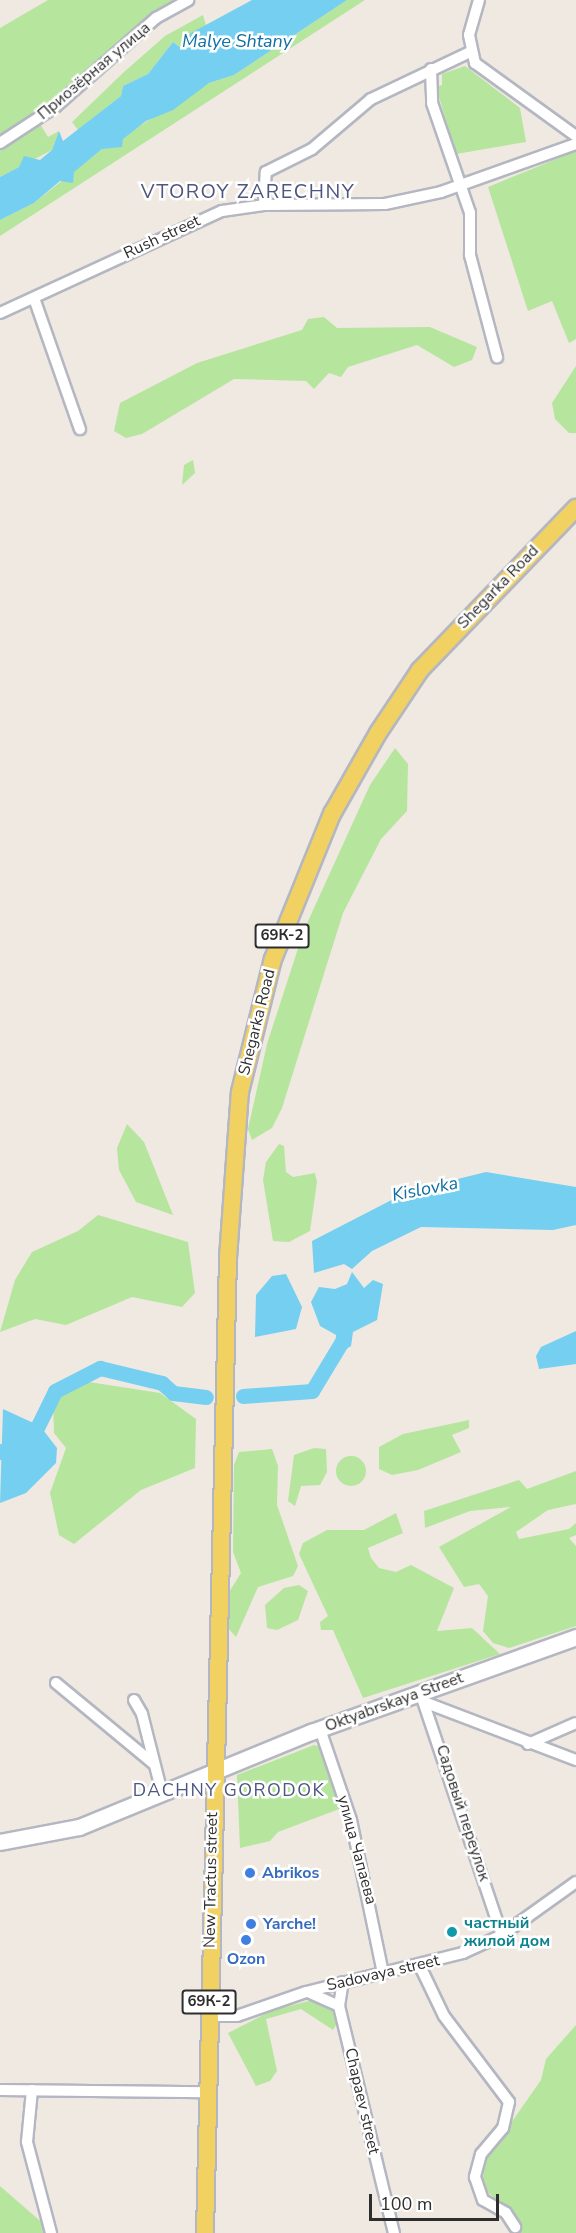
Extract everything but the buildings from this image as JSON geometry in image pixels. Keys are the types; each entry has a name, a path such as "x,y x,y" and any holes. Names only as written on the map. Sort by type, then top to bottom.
{"main road":[{"name":"Shegarka Road","path":"223,1455 230,1205 240,1092 273,959 332,814 384,724 444,644 576,508"},
{"name":"New Tractus street","path":"205,2233 213,1771 223,1455"}],"street":[{"name":"Приозёрная улица","path":"0,143 55,107 156,18 188,0"},
{"path":"479,0 470,52 484,73 576,136"},
{"path":"264,204 266,172 312,149 371,99 470,52"},
{"path":"431,69 432,103 470,213 470,255 497,357"},
{"name":"Rush street","path":"0,313 181,227 222,211 264,204 385,204 462,186 576,144"},
{"path":"34,298 80,429"},
{"name":"Oktyabrskaya Street","path":"0,1842 80,1827 320,1729 422,1697 576,1637"},
{"path":"56,1683 154,1764"},
{"path":"422,1697 528,1744 576,1760"},
{"name":"Садовый переулок","path":"422,1697 502,1935"},
{"path":"134,1700 162,1793"},
{"path":"528,1744 576,1723"},
{"name":"улица Чапаева","path":"320,1729 351,1820 383,1973"},
{"name":"Sadovaya street","path":"208,2016 237,2016 306,1992 420,1966 502,1935 576,1882"},
{"path":"420,1966 444,2016 509,2102 503,2128 481,2154 475,2177 483,2200 506,2213 515,2227"},
{"path":"306,1992 339,2006 343,1982"},
{"name":"Chapaev street","path":"339,2006 394,2233"},
{"path":"0,2090 207,2092"},
{"path":"32,2090 27,2142 51,2233"}],"green space":[{"path":"48,0 173,0 35,116 48,137 59,131 52,150 0,177 0,28"},
{"path":"347,0 365,0 0,236 0,220 34,203 102,149 209,83 234,75"},
{"path":"203,15 207,29 181,48 173,42 148,74 123,86 121,96 78,130 72,122 124,72 165,36"},
{"path":"465,66 520,108 526,142 456,154 436,87 442,85 442,74"},
{"path":"576,151 576,339 569,343 552,301 528,311 488,187"},
{"path":"324,317 337,328 430,327 477,347 472,360 454,367 417,345 348,367 341,377 329,373 314,389 306,381 234,379 142,434 126,438 114,431 120,403 197,363 302,330 308,319"},
{"path":"576,366 576,433 569,433 555,419 552,403"},
{"path":"193,460 195,473 182,485 184,465"},
{"path":"395,748 408,764 407,811 381,839 343,913 282,1108 272,1128 252,1140 248,1129 267,1044 304,930 370,785"},
{"path":"127,1124 144,1142 173,1215 136,1202 119,1170 117,1148"},
{"path":"279,1144 284,1146 286,1172 293,1177 315,1173 317,1182 310,1231 289,1242 273,1241 263,1180 266,1162"},
{"path":"98,1215 188,1242 195,1293 182,1307 132,1297 66,1325 35,1319 0,1332 15,1280 32,1252 78,1231"},
{"path":"89,1382 160,1393 196,1419 195,1468 141,1490 74,1544 59,1535 50,1493 66,1448 54,1433 53,1399"},
{"path":"469,1420 469,1428 452,1435 461,1452 418,1470 392,1475 379,1469 379,1447 403,1434"},
{"path":"314,1448 326,1449 327,1472 320,1485 301,1486 295,1506 288,1501 294,1455"},
{"path":"272,1449 278,1466 277,1505 298,1566 293,1576 258,1587 236,1637 227,1627 226,1597 241,1573 233,1552 234,1465 239,1452"},
{"path":"351,1456 362,1460 366,1471 362,1482 351,1486 340,1482 336,1471 340,1460"},
{"path":"576,1471 576,1504 548,1510 516,1532 519,1539 569,1529 576,1523 576,1535 569,1538 576,1546 576,1626 509,1648 493,1643 483,1631 488,1596 479,1584 464,1587 439,1547 511,1507 470,1511 425,1528 424,1511 519,1480 527,1489"},
{"path":"396,1513 403,1533 368,1548 371,1558 379,1568 396,1572 411,1565 454,1588 437,1631 472,1628 500,1654 363,1698 333,1630 321,1630 320,1622 328,1616 299,1554 303,1543 327,1530 364,1530"},
{"path":"299,1585 308,1591 298,1620 277,1630 267,1628 265,1605 284,1588"},
{"path":"314,1745 322,1747 342,1808 278,1832 270,1841 240,1848 237,1775"},
{"path":"313,2000 336,2008 339,2020 333,2030 301,2009 266,2019 277,2071 270,2081 256,2086 228,2033 273,2010"},
{"path":"576,2025 576,2233 517,2233 513,2214 482,2187 485,2160 541,2080 546,2059"},
{"path":"0,2186 54,2233 0,2233"}],"water":[{"name":"Malye Shtany","path":"252,0 347,0 234,75 209,83 173,110 146,121 123,139 122,147 102,149 74,172 73,183 60,181 34,203 0,220 0,177 19,167 24,156 40,160 52,150 59,131 63,141 121,96 123,86 148,74 173,42 181,48 191,33"},
{"path":"486,1172 576,1187 576,1225 553,1230 421,1227 372,1251 352,1269 344,1264 314,1273 312,1241 409,1191"},
{"path":"352,1272 364,1288 373,1280 383,1284 377,1320 353,1332 351,1346 335,1356 336,1335 320,1326 311,1302 319,1287 335,1289 347,1284"},
{"path":"286,1274 302,1307 296,1329 255,1337 256,1295 272,1276"},
{"path":"576,1331 576,1364 539,1369 536,1356 541,1347"},
{"path":"3,1409 40,1426 57,1448 56,1463 26,1493 0,1503"}],"waterway":[{"name":"Kislovka","path":"243,1396 312,1391 344,1338"},
{"name":"Kislovka","path":"0,1452 33,1436 55,1391 100,1368 162,1383 173,1393 206,1397"}],"place":[{"name":"Abrikos","path":"250,1873"},
{"name":"Yarche!","path":"251,1924"},
{"name":"частный жилой дом","path":"452,1932"},
{"name":"Ozon","path":"246,1940"}],"district":[{"name":"VTOROY ZARECHNY","path":"248,191"},
{"name":"DACHNY GORODOK","path":"229,1790"}]}
